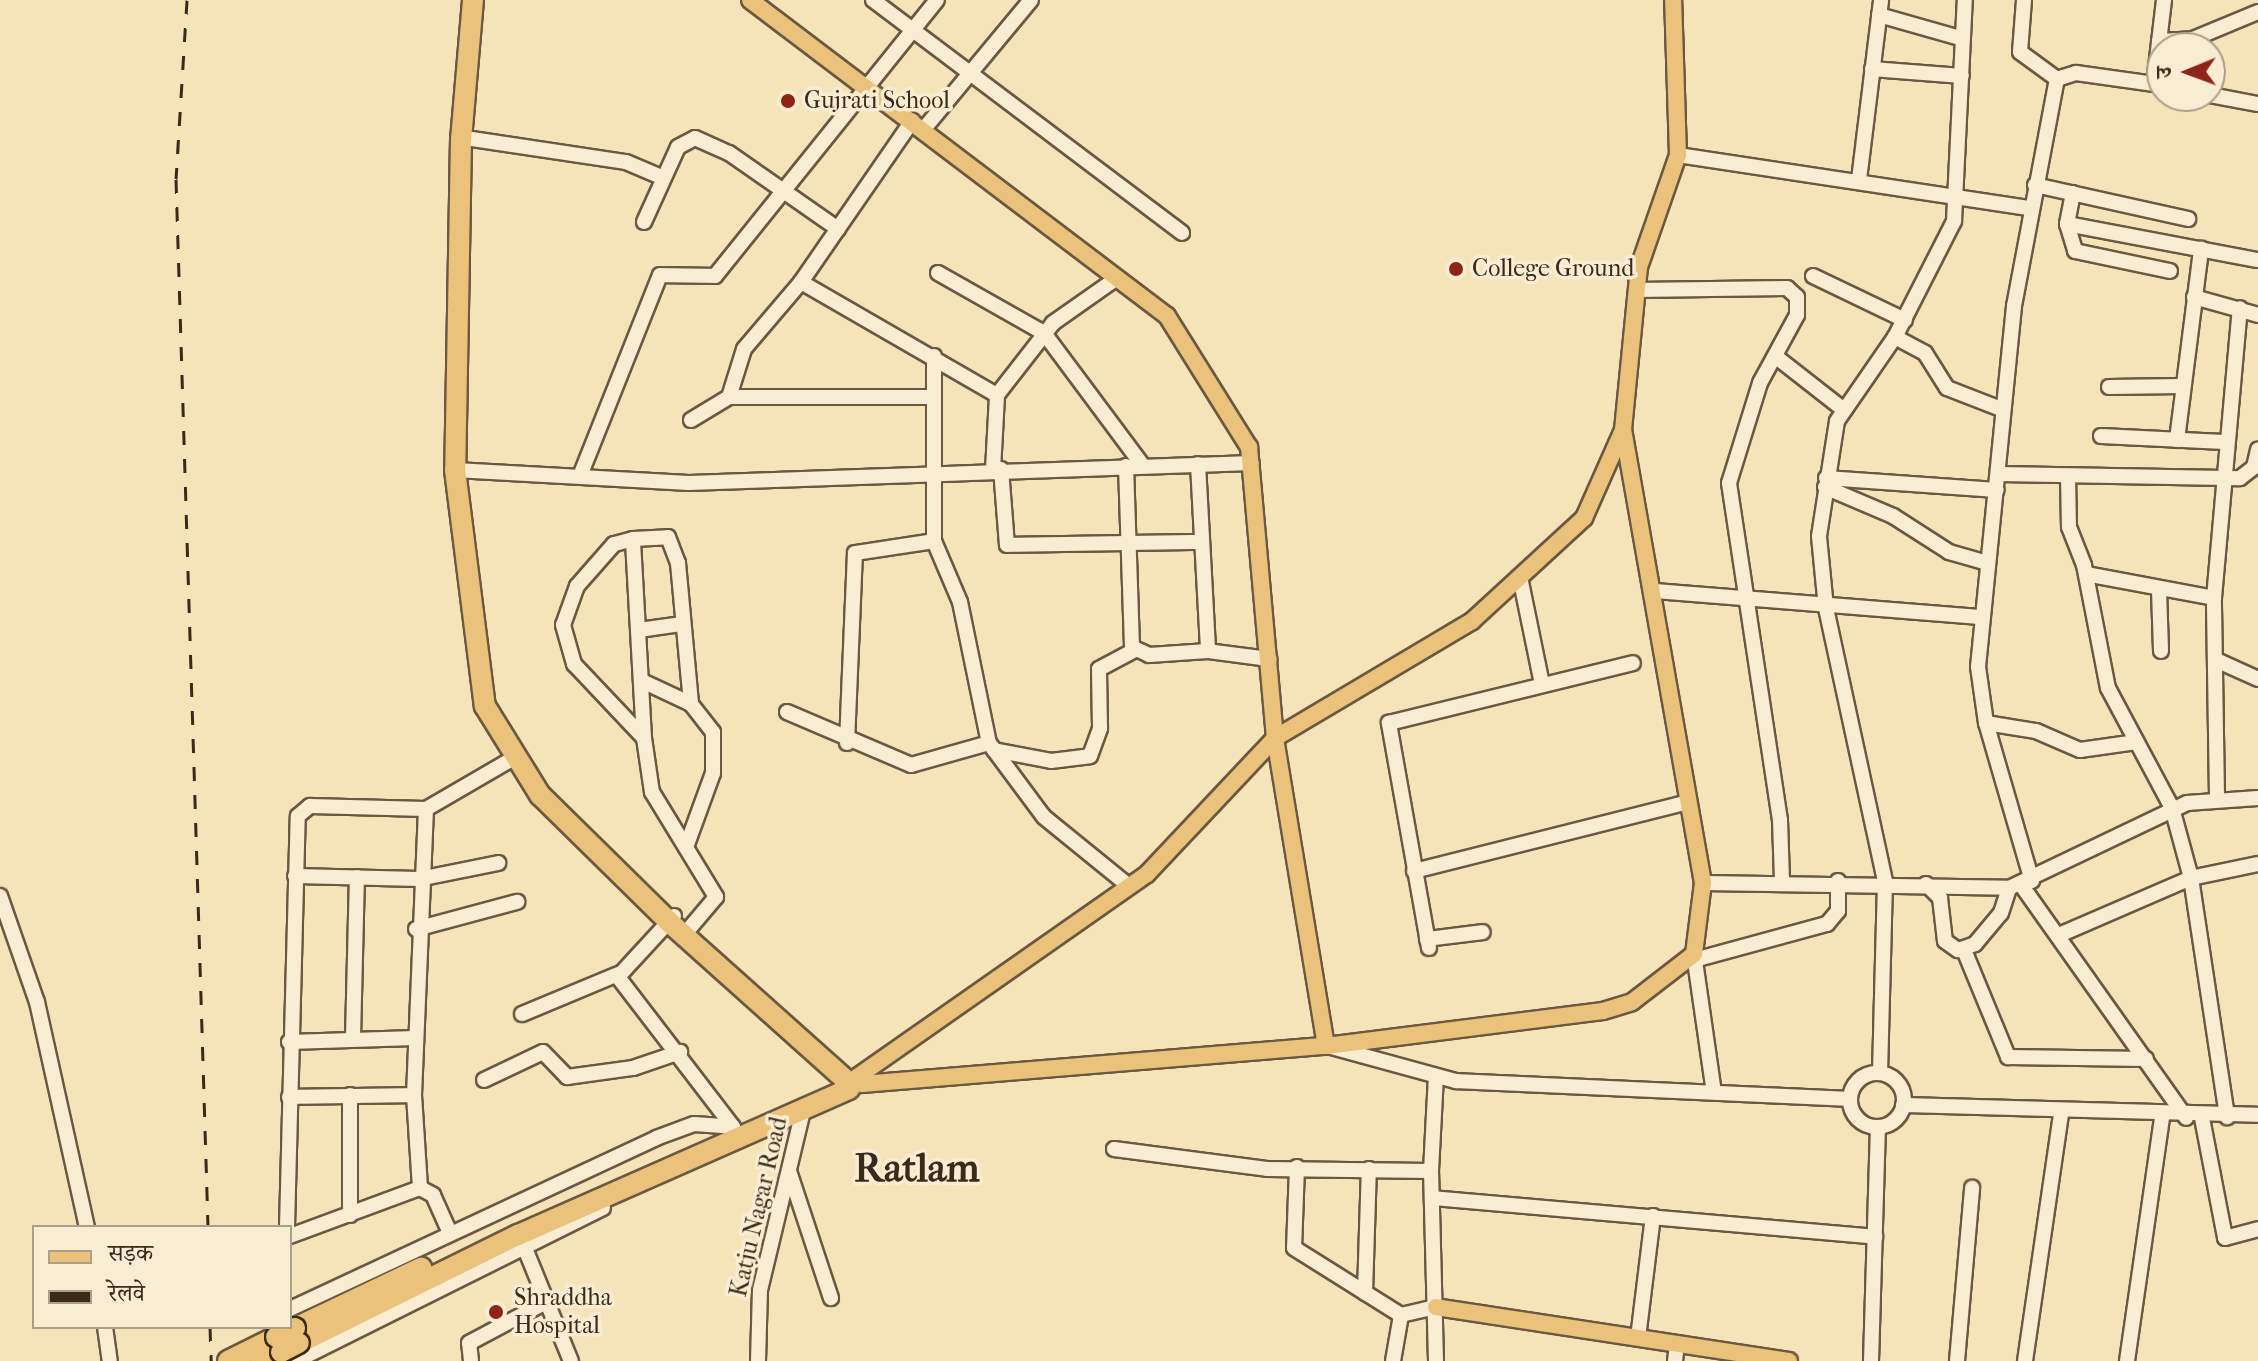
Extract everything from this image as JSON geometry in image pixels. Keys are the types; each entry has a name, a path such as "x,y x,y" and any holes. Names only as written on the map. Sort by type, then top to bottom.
{"highway":[{"path":"473,0 461,139 460,470 485,706 512,759 677,922 852,1081"},
{"path":"481,0 472,139 460,470 492,693 518,754 677,922"},
{"path":"734,1134 803,1111 852,1081"},
{"path":"232,1359 290,1340 852,1081"},
{"path":"261,1361 290,1340"}],"main road":[{"path":"750,0 866,84 1181,330 1252,463 1275,738 1326,1046"},
{"path":"852,1081 1326,1046 1603,1011 1632,1002 1696,956 1703,883 1684,803 1656,591 1623,430 1636,290 1678,155 1673,0"},
{"path":"852,1081 1129,886 1275,738 1472,621 1584,518 1623,430"},
{"path":"1436,1307 1638,1338 1676,1352 1789,1361"}],"street":[{"path":"873,0 1182,233"},
{"path":"580,476 660,275 715,276 785,192 866,84 937,0"},
{"path":"729,397 744,349 801,282 917,126 970,74 1031,0"},
{"path":"1880,1073 1885,881 1826,608 1819,536 1831,437 1844,410 1905,320 1948,240 1960,198 1965,0"},
{"path":"2024,0 2020,52 2057,79"},
{"path":"2160,32 2164,0"},
{"path":"1859,180 1880,8 1963,39"},
{"path":"2210,32 2258,12"},
{"path":"1872,69 1962,76"},
{"path":"2057,79 2076,73 2146,83"},
{"path":"2057,79 2030,208 2001,409 2000,474 1979,617 1986,723 2021,885 2186,1118"},
{"path":"2226,98 2258,104"},
{"path":"644,222 662,177 682,142 695,138 785,192 838,229"},
{"path":"472,139 626,162 662,177"},
{"path":"1678,155 2030,208"},
{"path":"2035,185 2188,219"},
{"path":"2073,193 2067,224 2080,253 2170,271"},
{"path":"2067,224 2258,260"},
{"path":"2177,440 2181,386 2201,249"},
{"path":"938,273 1044,333 1143,466"},
{"path":"1813,276 1905,320"},
{"path":"1117,278 1044,333 997,395 997,470 1007,545 1201,542"},
{"path":"801,282 997,395"},
{"path":"1636,290 1787,288 1797,297 1797,315 1775,356 1730,476 1780,820 1782,881"},
{"path":"2194,297 2258,315"},
{"path":"2217,797 2214,598 2224,442 2240,308"},
{"path":"1895,337 1925,353 1947,388 2001,409"},
{"path":"934,356 930,397 934,541 960,602 992,746 1044,817 1129,886"},
{"path":"1775,356 1844,410"},
{"path":"2109,387 2181,386"},
{"path":"691,420 729,397 930,397"},
{"path":"2101,436 2224,442"},
{"path":"2000,474 2221,479 2250,475 2258,449"},
{"path":"460,470 689,483 931,471 1252,463"},
{"path":"1198,464 1208,651"},
{"path":"1126,466 1134,650"},
{"path":"2068,476 2069,527 2086,574 2108,688 2172,808 2191,878 2227,1117"},
{"path":"1826,483 1997,490"},
{"path":"1826,483 1893,516 1949,552 1987,563"},
{"path":"644,738 574,664 563,625 577,586 614,544 633,539 668,537 678,563 681,624 691,704"},
{"path":"522,1014 618,974 677,922 716,897 652,792 644,738 633,539"},
{"path":"847,743 855,553 934,541"},
{"path":"2086,574 2214,598"},
{"path":"1520,577 1542,684"},
{"path":"2159,590 2161,651"},
{"path":"1656,591 1826,608 1979,617"},
{"path":"639,630 681,624"},
{"path":"787,712 847,743 911,765 992,746 1051,761 1090,756 1100,728 1099,669 1134,650 1208,651 1269,659"},
{"path":"2216,660 2258,679"},
{"path":"1483,932 1428,944 1389,723 1633,663"},
{"path":"642,681 691,704 713,732 713,773 686,847"},
{"path":"1986,723 2036,731 2080,750 2136,742"},
{"path":"287,1225 289,1042 295,876 302,809 426,809 512,759"},
{"path":"1964,950 2001,913 2021,885 2172,808 2217,797 2258,798"},
{"path":"1414,871 1684,803"},
{"path":"420,1188 414,1095 416,929 426,809"},
{"path":"295,876 419,879 498,863"},
{"path":"2059,935 2191,878 2258,864"},
{"path":"353,1038 357,877"},
{"path":"1714,1092 1696,956 1827,924 1838,911 1838,881"},
{"path":"1703,883 1885,881 2021,885"},
{"path":"1926,884 1940,898 1945,941 1964,950 2008,1057 2146,1059"},
{"path":"0,896 37,1002 87,1225"},
{"path":"416,929 517,902"},
{"path":"618,974 680,1052 734,1134"},
{"path":"289,1042 415,1038"},
{"path":"1326,1046 1436,1076 1850,1099"},
{"path":"484,1080 543,1052 567,1077 633,1068 680,1052"},
{"path":"1880,1073 1901,1088 1903,1105 1895,1120 1878,1127 1855,1116 1850,1099 1857,1082 1880,1073"},
{"path":"1436,1076 1431,1171 1436,1361"},
{"path":"350,1095 350,1215"},
{"path":"289,1097 414,1095"},
{"path":"1903,1105 2186,1118 2258,1115"},
{"name":"Katju Nagar Road","path":"758,1361 760,1290 803,1111"},
{"path":"2025,1361 2061,1113"},
{"path":"2127,1361 2162,1117"},
{"path":"2202,1118 2225,1238 2258,1229"},
{"path":"290,1340 450,1233 694,1124 734,1134"},
{"path":"1871,1361 1878,1127"},
{"path":"290,1340 524,1246 734,1134"},
{"path":"1114,1149 1297,1167 1431,1171"},
{"path":"1297,1167 1294,1248 1401,1315 1436,1307"},
{"path":"1365,1293 1369,1169"},
{"path":"789,1171 831,1298"},
{"path":"292,1235 420,1188 433,1195 450,1233"},
{"path":"1957,1361 1972,1188"},
{"path":"1432,1198 1875,1237"},
{"path":"1638,1338 1653,1216"},
{"path":"524,1246 571,1361"},
{"path":"471,1361 469,1343 546,1302"},
{"path":"1393,1361 1401,1315"},
{"path":"105,1329 110,1361"}],"railway":[{"path":"187,0 176,179 208,1225"},
{"path":"210,1329 211,1361"}],"place":[{"name":"Gujrati School","path":"788,101"},
{"name":"College Ground","path":"1456,269"},
{"name":"Shraddha Hospital","path":"496,1312"}],"district":[{"name":"Ratlam","path":"917,1168"}]}
